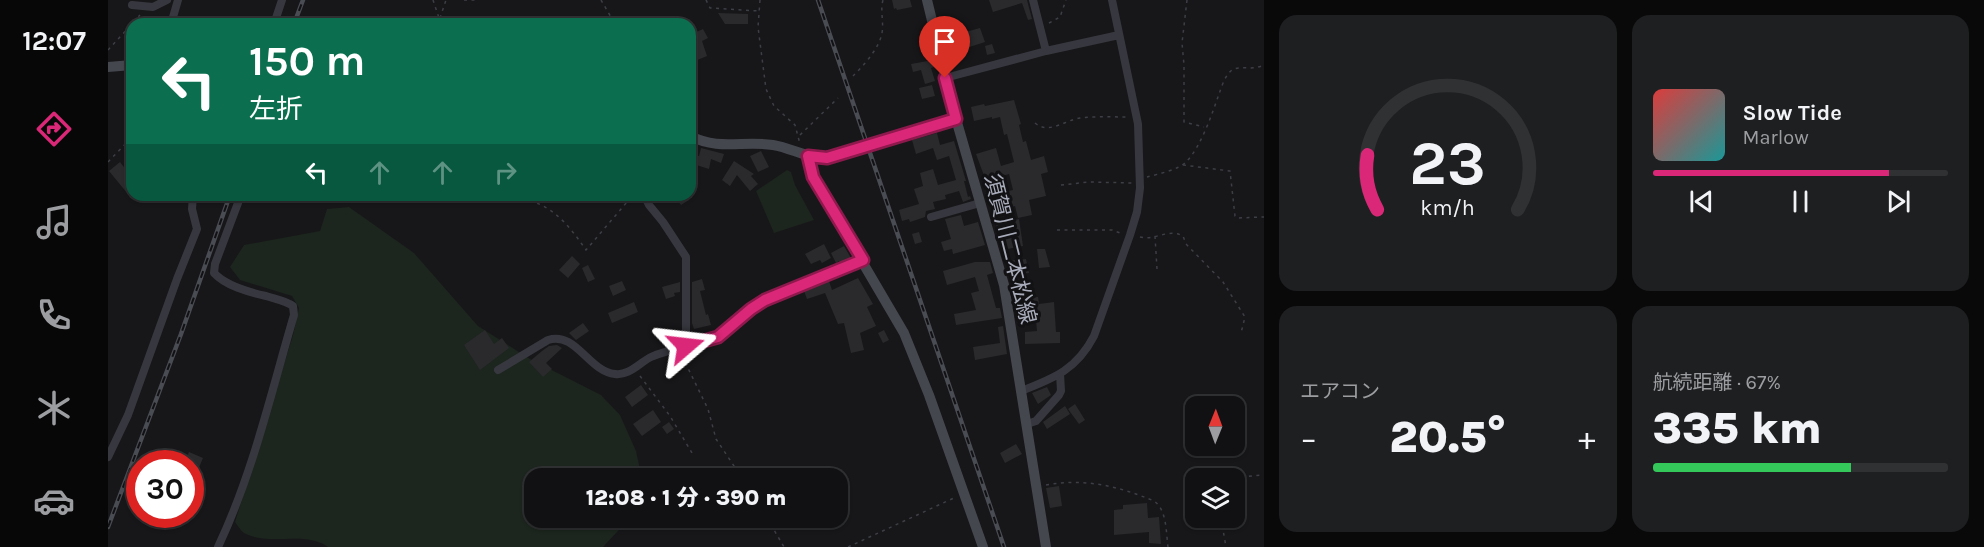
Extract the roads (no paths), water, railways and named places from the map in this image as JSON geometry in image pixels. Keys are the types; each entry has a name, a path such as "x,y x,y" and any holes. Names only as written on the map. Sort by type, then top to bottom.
{"street":[{"path":"132,5 148,8 167,0"},
{"path":"173,18 178,0"},
{"path":"275,18 282,0"},
{"name":"須賀川二本松線","path":"927,0 956,119 1004,285 1046,547"},
{"path":"1033,0 1046,51"},
{"path":"1022,391 1060,374 1081,357 1094,336 1137,212 1140,181 1136,117 1112,0"},
{"path":"945,78 1046,51 1119,35"},
{"path":"108,67 126,66"},
{"path":"696,138 718,145 773,145 805,155 827,158 956,119"},
{"path":"805,155 813,177 904,333 965,492 983,547"},
{"path":"108,457 128,415 196,231 193,201"},
{"path":"218,547 244,484 294,315 292,306 288,302 251,293 220,279 214,273 215,264 239,201"},
{"path":"647,201 686,257 686,346"},
{"path":"931,217 980,203"},
{"path":"498,370 548,340 561,338 609,372 627,373 655,355 718,337 765,300 863,260"},
{"path":"1027,424 1036,421 1059,395 1061,391 1060,374"}],"railway":[{"path":"296,18 303,0"},
{"path":"818,0 1004,547"},
{"path":"108,527 181,334 228,201"}]}
